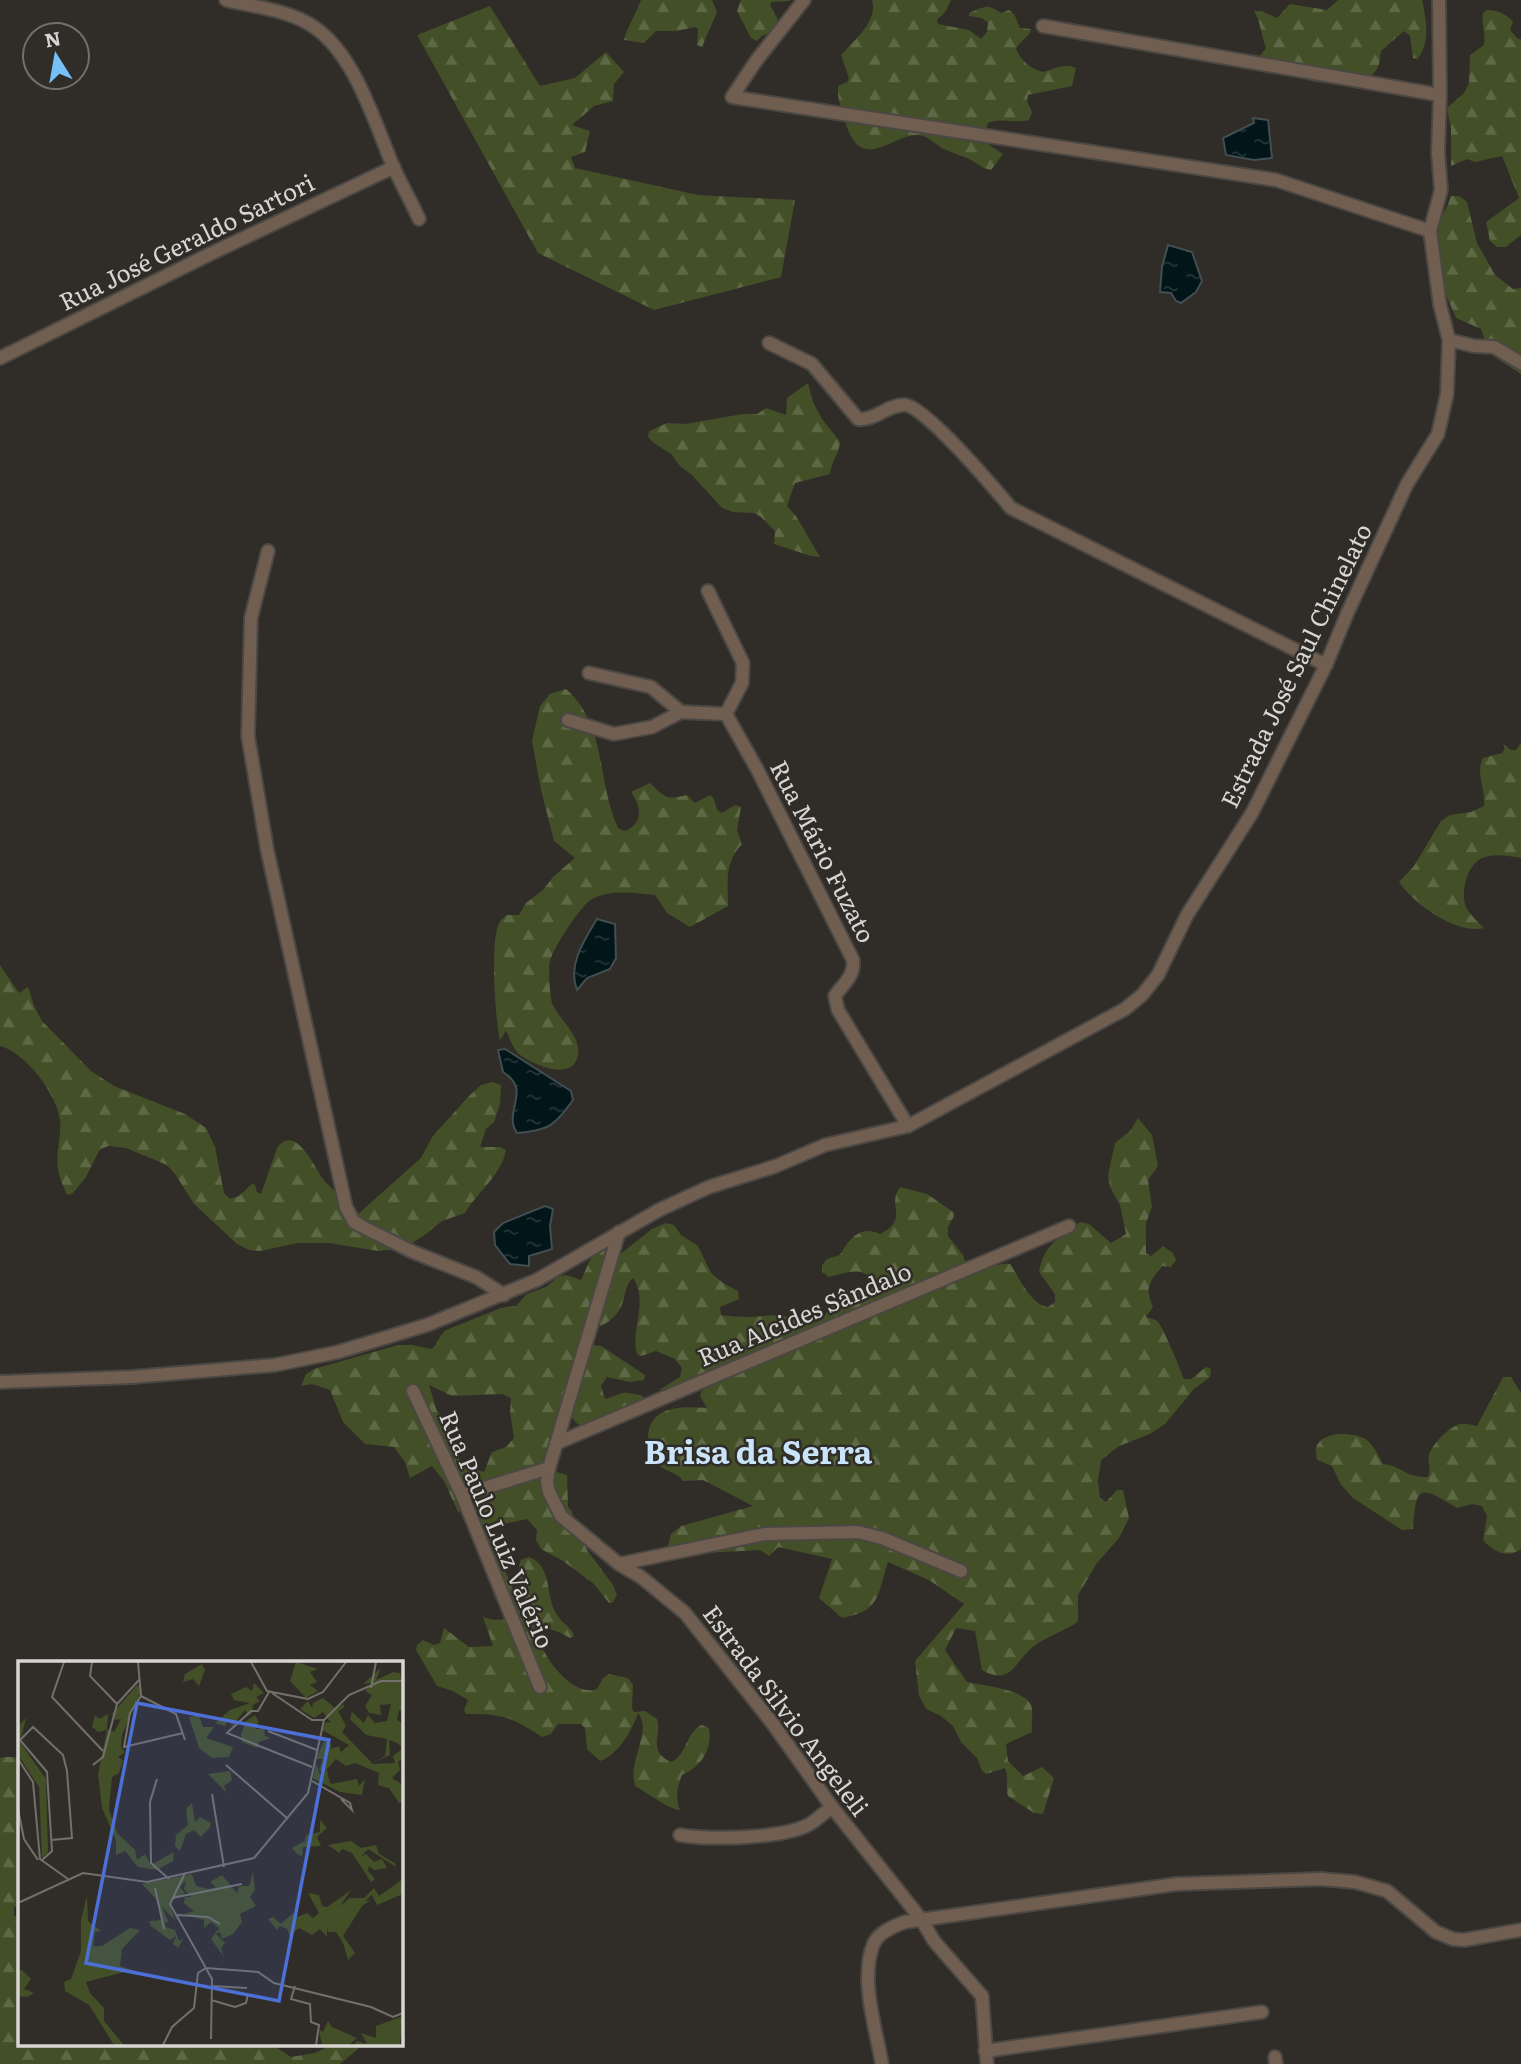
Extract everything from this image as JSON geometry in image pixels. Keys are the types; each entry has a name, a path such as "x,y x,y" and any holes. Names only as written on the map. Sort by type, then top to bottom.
{"street":[{"path":"226,0 286,15 314,27 341,53 372,113 419,219"},
{"path":"804,0 732,97 1276,180 1430,231"},
{"name":"Estrada José Saul Chinelato","path":"0,1382 132,1377 275,1365 351,1348 427,1325 505,1296 659,1210 709,1187 776,1166 825,1145 908,1126 1125,1009 1142,995 1158,975 1187,915 1252,813 1326,665 1407,484 1438,434 1447,394 1449,340 1440,306 1430,231 1441,190 1438,152 1439,0"},
{"path":"1043,26 1440,95"},
{"name":"Rua José Geraldo Sartori","path":"0,358 394,167"},
{"path":"1449,340 1494,347 1521,363"},
{"path":"769,343 811,364 858,419 870,418 900,405 911,406 978,469 1011,508 1326,665"},
{"path":"268,551 251,618 248,736 267,849 346,1207 349,1215 361,1226 413,1252 476,1277 505,1296"},
{"path":"568,720 614,734 652,727 681,712 726,714 742,683 743,663 708,591"},
{"path":"589,673 651,687 681,712"},
{"name":"Rua Mário Fuzato","path":"726,714 757,769 853,960 850,977 835,996 838,1010 908,1126"},
{"name":"Rua Alcides Sândalo","path":"556,1443 1069,1226"},
{"name":"Estrada Silvio Angeleli","path":"619,1232 549,1468 549,1492 561,1516 685,1613 773,1724 832,1807 921,1919 934,1941 982,1996 986,2057"},
{"name":"Rua Paulo Luiz Valério","path":"413,1391 462,1495 540,1687"},
{"path":"462,1495 549,1468"},
{"path":"619,1564 765,1534 858,1532 882,1538 961,1571"},
{"path":"680,1835 720,1838 782,1832 809,1825 832,1807"},
{"path":"882,2064 867,1977 874,1941 889,1928 921,1919 1177,1884 1321,1880 1355,1882 1387,1891 1436,1932 1453,1939 1464,1940 1521,1930"},
{"path":"986,2057 1262,2012"}],"green space":[{"path":"641,0 712,0 717,12 702,47 697,45 698,29 695,27 677,31 656,31 644,43 624,40"},
{"path":"741,0 790,1 771,2 778,26 757,41 751,38 737,11"},
{"path":"872,0 951,0 946,11 937,20 938,24 969,30 981,39 987,32 988,23 982,18 969,16 969,13 985,7 1001,13 1009,10 1014,14 1020,28 1031,29 1016,49 1024,61 1043,72 1064,66 1076,68 1072,86 1028,95 1027,101 1032,112 1029,120 988,123 983,141 1003,154 991,170 943,149 923,136 913,135 881,147 862,148 853,140 846,124 839,101 838,86 849,78 841,55 858,37 872,16"},
{"path":"1338,0 1422,0 1426,38 1417,59 1413,58 1410,36 1404,31 1381,51 1378,67 1369,78 1355,83 1322,83 1259,64 1257,60 1266,48 1254,11 1262,11 1277,18 1290,4 1327,10"},
{"path":"490,6 540,86 575,78 606,52 624,72 614,84 613,101 594,106 572,125 590,131 585,152 571,157 575,168 698,195 795,200 781,277 654,310 538,253 417,35"},
{"path":"1487,10 1508,17 1513,22 1510,30 1521,39 1521,235 1506,247 1497,247 1490,241 1486,222 1519,198 1502,156 1475,162 1467,159 1451,166 1451,129 1447,108 1464,93 1469,83 1470,55 1484,45 1483,13"},
{"path":"1451,196 1459,196 1467,202 1477,243 1495,275 1513,289 1521,288 1521,374 1490,354 1481,329 1456,318 1440,281 1434,228"},
{"path":"808,383 813,402 822,419 840,442 830,474 795,483 787,506 796,516 820,557 774,544 775,531 754,513 733,512 722,508 671,454 648,437 649,431 667,423 685,424 757,414 766,408 786,415 787,398"},
{"path":"566,689 579,703 595,737 611,811 618,828 625,831 635,824 639,808 631,792 650,783 666,796 687,795 695,803 710,795 717,810 722,813 735,805 741,807 737,830 742,844 730,866 728,906 690,927 667,913 655,895 623,892 592,899 574,918 549,964 552,1003 573,1034 578,1048 575,1063 561,1070 542,1066 519,1054 506,1031 500,1040 496,1016 494,963 496,933 500,922 507,915 519,915 526,903 575,858 554,841 532,741 540,706 550,694"},
{"path":"1521,743 1521,858 1491,856 1482,858 1472,866 1466,880 1464,901 1470,913 1484,928 1461,927 1436,916 1414,899 1399,882 1414,866 1441,821 1450,815 1471,812 1484,806 1480,776 1483,758 1502,753 1505,748 1503,744 1516,750"},
{"path":"0,965 19,993 28,987 42,1021 91,1071 114,1086 185,1114 206,1128 215,1147 224,1193 230,1199 239,1196 252,1184 261,1194 277,1148 284,1141 291,1140 304,1150 324,1181 333,1189 349,1222 421,1158 432,1137 468,1097 481,1085 492,1082 501,1085 500,1104 494,1122 486,1129 480,1147 500,1147 506,1150 504,1159 465,1213 442,1221 409,1245 378,1251 329,1243 298,1243 260,1251 249,1250 237,1244 194,1204 167,1165 126,1148 109,1146 100,1149 86,1177 72,1194 67,1195 58,1169 60,1120 53,1098 20,1056 0,1046"},
{"path":"1138,1118 1152,1135 1158,1166 1148,1180 1152,1207 1146,1223 1146,1253 1151,1256 1163,1246 1173,1253 1176,1260 1171,1267 1162,1266 1152,1281 1149,1294 1153,1307 1146,1317 1160,1325 1184,1379 1191,1379 1206,1367 1211,1369 1210,1377 1194,1389 1165,1424 1150,1434 1119,1446 1101,1460 1098,1481 1100,1498 1106,1502 1117,1490 1123,1490 1129,1518 1119,1538 1097,1563 1078,1595 1078,1621 1034,1646 1012,1670 1000,1676 982,1670 975,1631 956,1628 945,1650 967,1682 1015,1693 1029,1702 1032,1709 1032,1732 1006,1744 1008,1761 1023,1776 1042,1767 1054,1778 1043,1814 1034,1813 1008,1796 1005,1768 986,1774 982,1771 977,1758 961,1742 953,1726 926,1709 919,1696 915,1661 964,1604 929,1580 888,1562 876,1600 864,1611 842,1618 819,1598 832,1559 778,1547 769,1556 760,1550 703,1553 676,1550 668,1546 671,1534 681,1526 753,1506 703,1480 683,1481 659,1466 655,1460 648,1438 654,1419 668,1410 707,1408 700,1396 701,1392 724,1372 671,1389 659,1390 680,1377 682,1368 675,1359 656,1351 641,1356 637,1354 635,1345 639,1296 633,1278 615,1316 605,1324 586,1331 582,1351 593,1345 601,1346 645,1375 644,1380 630,1382 607,1377 601,1386 605,1399 626,1393 643,1396 644,1401 589,1428 575,1422 568,1399 541,1477 544,1481 557,1472 567,1475 568,1507 587,1550 613,1585 617,1595 613,1602 609,1603 594,1584 563,1561 541,1549 536,1540 537,1530 527,1519 489,1527 490,1537 522,1609 524,1603 518,1573 521,1560 529,1557 542,1567 553,1608 574,1636 570,1638 545,1629 537,1632 539,1641 551,1662 568,1681 587,1690 597,1689 603,1678 609,1674 628,1678 633,1685 634,1712 645,1711 657,1719 657,1748 659,1753 671,1762 680,1755 697,1728 702,1725 709,1728 709,1743 704,1756 695,1767 682,1775 680,1780 677,1797 680,1810 635,1786 634,1767 643,1728 638,1713 624,1742 613,1754 600,1761 587,1749 585,1728 581,1724 558,1724 551,1734 542,1737 507,1718 489,1714 466,1714 464,1710 468,1700 437,1686 416,1650 423,1640 434,1645 440,1643 444,1628 469,1647 493,1646 483,1617 494,1620 520,1618 465,1510 458,1512 444,1481 432,1466 410,1478 405,1462 394,1447 365,1444 343,1422 330,1390 312,1384 301,1386 306,1374 314,1369 398,1345 432,1349 446,1330 501,1308 516,1306 527,1294 546,1287 559,1276 566,1275 581,1280 589,1262 607,1236 615,1254 619,1255 652,1229 666,1223 674,1225 681,1235 698,1246 711,1273 738,1291 739,1299 720,1307 721,1315 777,1315 814,1322 822,1319 833,1298 841,1291 873,1288 871,1280 862,1272 829,1277 822,1272 822,1265 827,1259 840,1255 848,1243 861,1232 880,1234 894,1223 896,1194 900,1187 927,1194 953,1212 948,1236 963,1255 968,1270 1010,1264 1031,1296 1048,1307 1055,1302 1055,1294 1039,1272 1049,1248 1059,1237 1080,1222 1089,1224 1111,1243 1126,1234 1120,1205 1110,1187 1108,1175 1115,1143 1130,1131","holes":["429,1385 452,1396 502,1394 511,1398 514,1438 506,1447 492,1452 484,1472 466,1467 461,1462 454,1448 451,1430 437,1411"]},
{"path":"1503,1377 1511,1377 1521,1393 1521,1549 1516,1552 1501,1553 1483,1540 1487,1516 1482,1506 1472,1504 1457,1508 1427,1493 1418,1497 1413,1529 1402,1530 1353,1498 1341,1485 1332,1466 1317,1460 1316,1448 1324,1438 1339,1434 1355,1435 1370,1442 1383,1464 1414,1476 1428,1477 1429,1455 1437,1441 1460,1424 1477,1426"},
{"path":"18,1757 18,1904 14,1908 14,1915 18,1919 18,2046 274,2046 291,2057 315,2053 330,2046 358,2046 358,2049 340,2064 0,2064 0,1758"}],"water":[{"path":"1253,118 1268,120 1272,158 1254,160 1226,155 1223,138 1254,123"},
{"path":"1168,245 1192,252 1202,281 1196,292 1181,303 1176,301 1171,293 1160,292 1162,267"},
{"path":"597,919 615,924 616,958 610,969 587,978 577,990 574,981 576,962"},
{"path":"505,1049 571,1091 573,1100 550,1125 517,1133 513,1125 516,1086 503,1072 498,1050"},
{"path":"545,1206 553,1209 550,1226 552,1249 529,1256 529,1266 510,1264 495,1245 494,1232 503,1223"}],"district":[{"name":"Brisa da Serra","path":"758,1453"}]}
